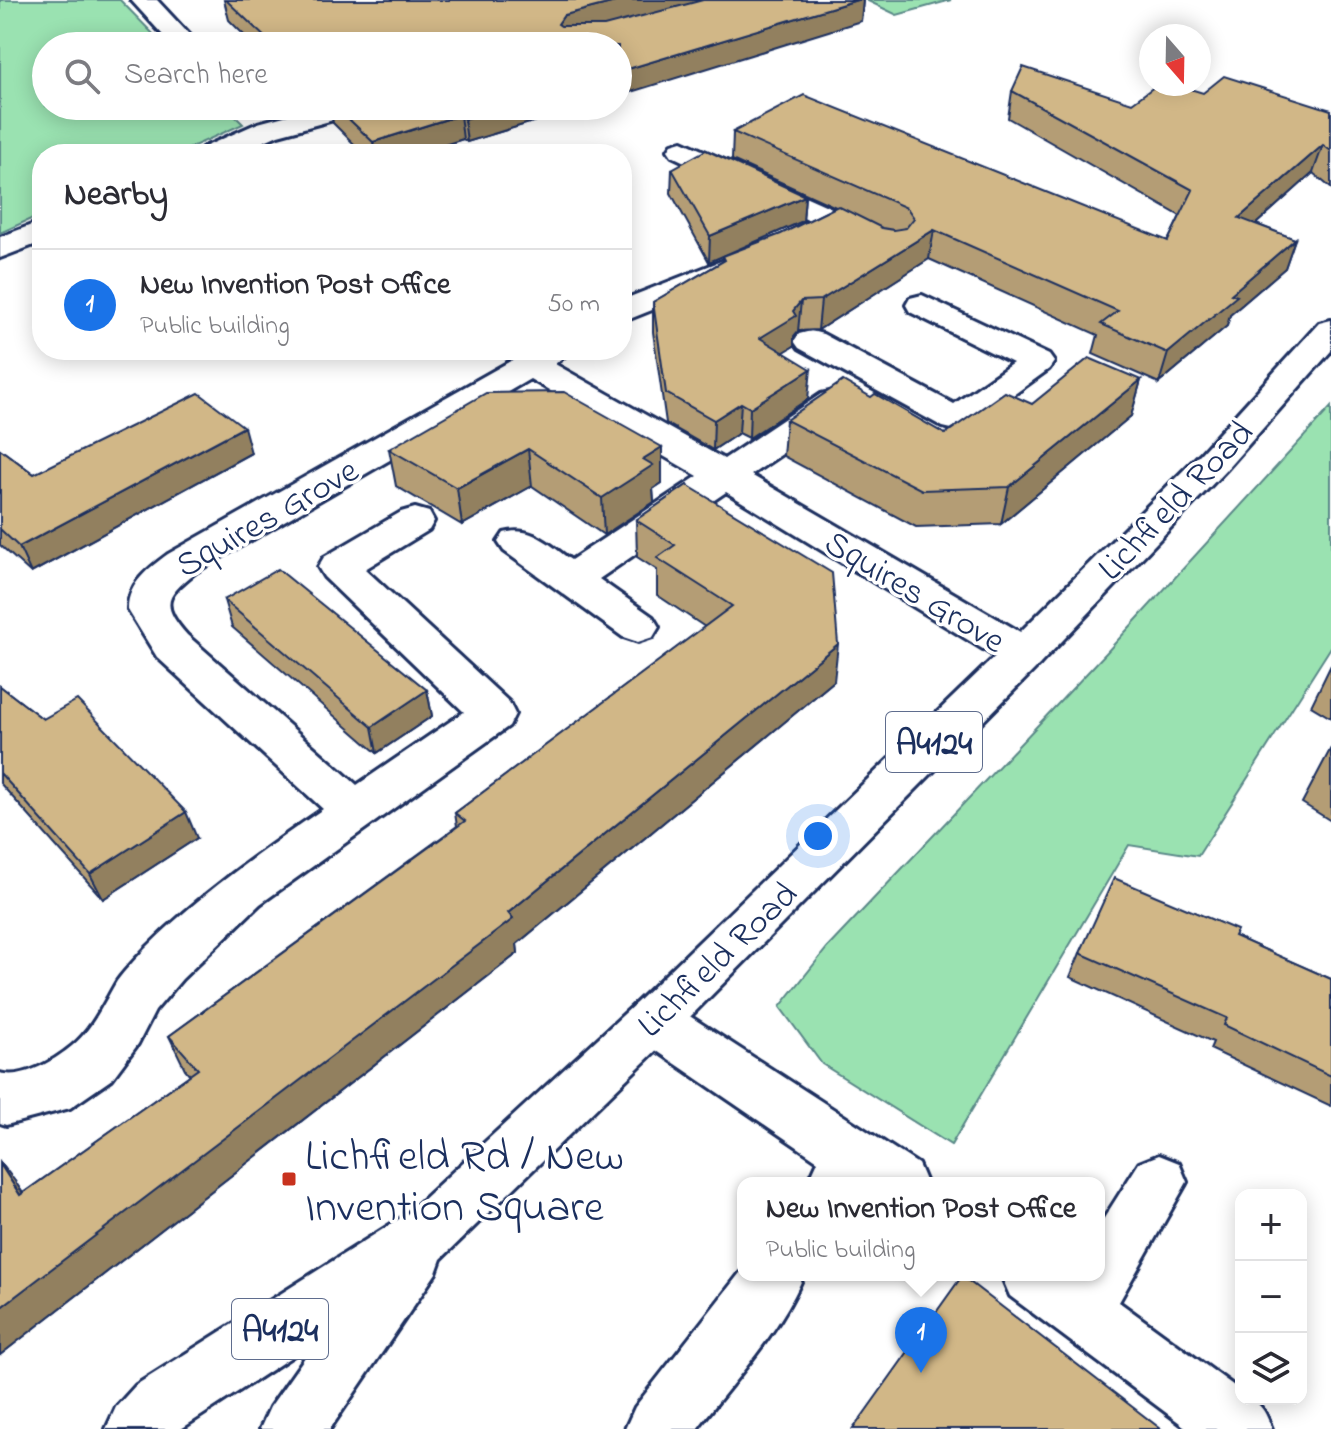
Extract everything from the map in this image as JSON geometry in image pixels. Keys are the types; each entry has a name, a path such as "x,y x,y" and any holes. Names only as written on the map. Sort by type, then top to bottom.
{"street":[{"path":"146,1 174,32"},
{"path":"259,120 268,129"},
{"path":"234,144 268,129 301,120"},
{"path":"682,150 891,247"},
{"path":"632,308 834,221"},
{"path":"0,249 32,235"},
{"path":"811,341 956,419 1037,362 922,305"},
{"name":"Lichfield Road","path":"138,1429 158,1407 428,1234 653,1020 1024,654 1213,462 1331,330"},
{"name":"Squires Grove","path":"354,810 172,646 153,625 146,603 154,584 182,563 537,360"},
{"name":"Squires Grove","path":"547,360 726,476 1024,654"},
{"path":"571,579 873,375"},
{"path":"0,1098 6,1100 51,1090 93,1062 119,1028 137,995 164,964 243,890 493,714 338,567 415,521"},
{"path":"518,542 638,627"},
{"path":"653,1020 863,1173"},
{"path":"1105,1270 1159,1182"},
{"name":"Lichfield Road","path":"292,1429 428,1234"},
{"path":"657,1429 770,1281"},
{"path":"1040,1281 1240,1429"},
{"path":"1081,1309 1098,1281"}],"green space":[{"path":"0,0 120,0 151,32 32,32 32,120 239,120 243,124 198,144 32,144 32,219 0,233"},
{"path":"866,0 951,0 897,15"},
{"path":"1331,407 1331,647 1198,856 1129,845 951,1145 822,1064 780,1007 827,948 1106,653"}],"building":[{"path":"226,0 623,0 564,15 558,24 604,26 703,0 857,0 632,68 632,32 259,32"},
{"path":"1023,67 1132,103 1142,96 1211,96 1211,87 1224,76 1331,110 1331,151 1323,145 1239,218 1295,239 1231,294 1237,296 1168,353 1101,324 1118,311 934,230 821,300 801,301 793,311 796,316 760,338 811,369 750,408 741,403 714,420 666,393 653,302 725,260 723,256 781,234 838,206 882,228 894,230 906,228 914,218 907,208 733,132 804,95 1168,241 1193,190 1012,91"},
{"path":"350,120 444,120 373,142"},
{"path":"706,150 805,196 710,236 672,169"},
{"path":"1089,358 1141,380 1009,487 922,490 786,420 843,381 871,397 875,394 945,434 1005,392 1032,404"},
{"path":"564,392 662,447 643,459 653,465 602,498 528,449 457,488 389,449 486,393"},
{"path":"199,393 244,427 19,547 0,529 0,449 34,474"},
{"path":"687,485 832,573 838,644 508,913 513,919 0,1308 0,1164 20,1195 198,1069 169,1036 465,821 455,813 732,606 657,558 675,545 636,520"},
{"path":"278,569 427,690 372,727 224,600"},
{"path":"0,686 43,719 77,700 186,812 90,874 0,773"},
{"path":"1114,878 1237,930 1234,936 1331,979 1331,1076 1224,1025 1227,1018 1080,953"},
{"path":"958,1281 969,1281 1161,1429 853,1429"}],"place":[{"name":"Lichfield Rd / New Invention Square","path":"289,1179"},
{"name":"New Invention Post Office","path":"921,1373"}]}
